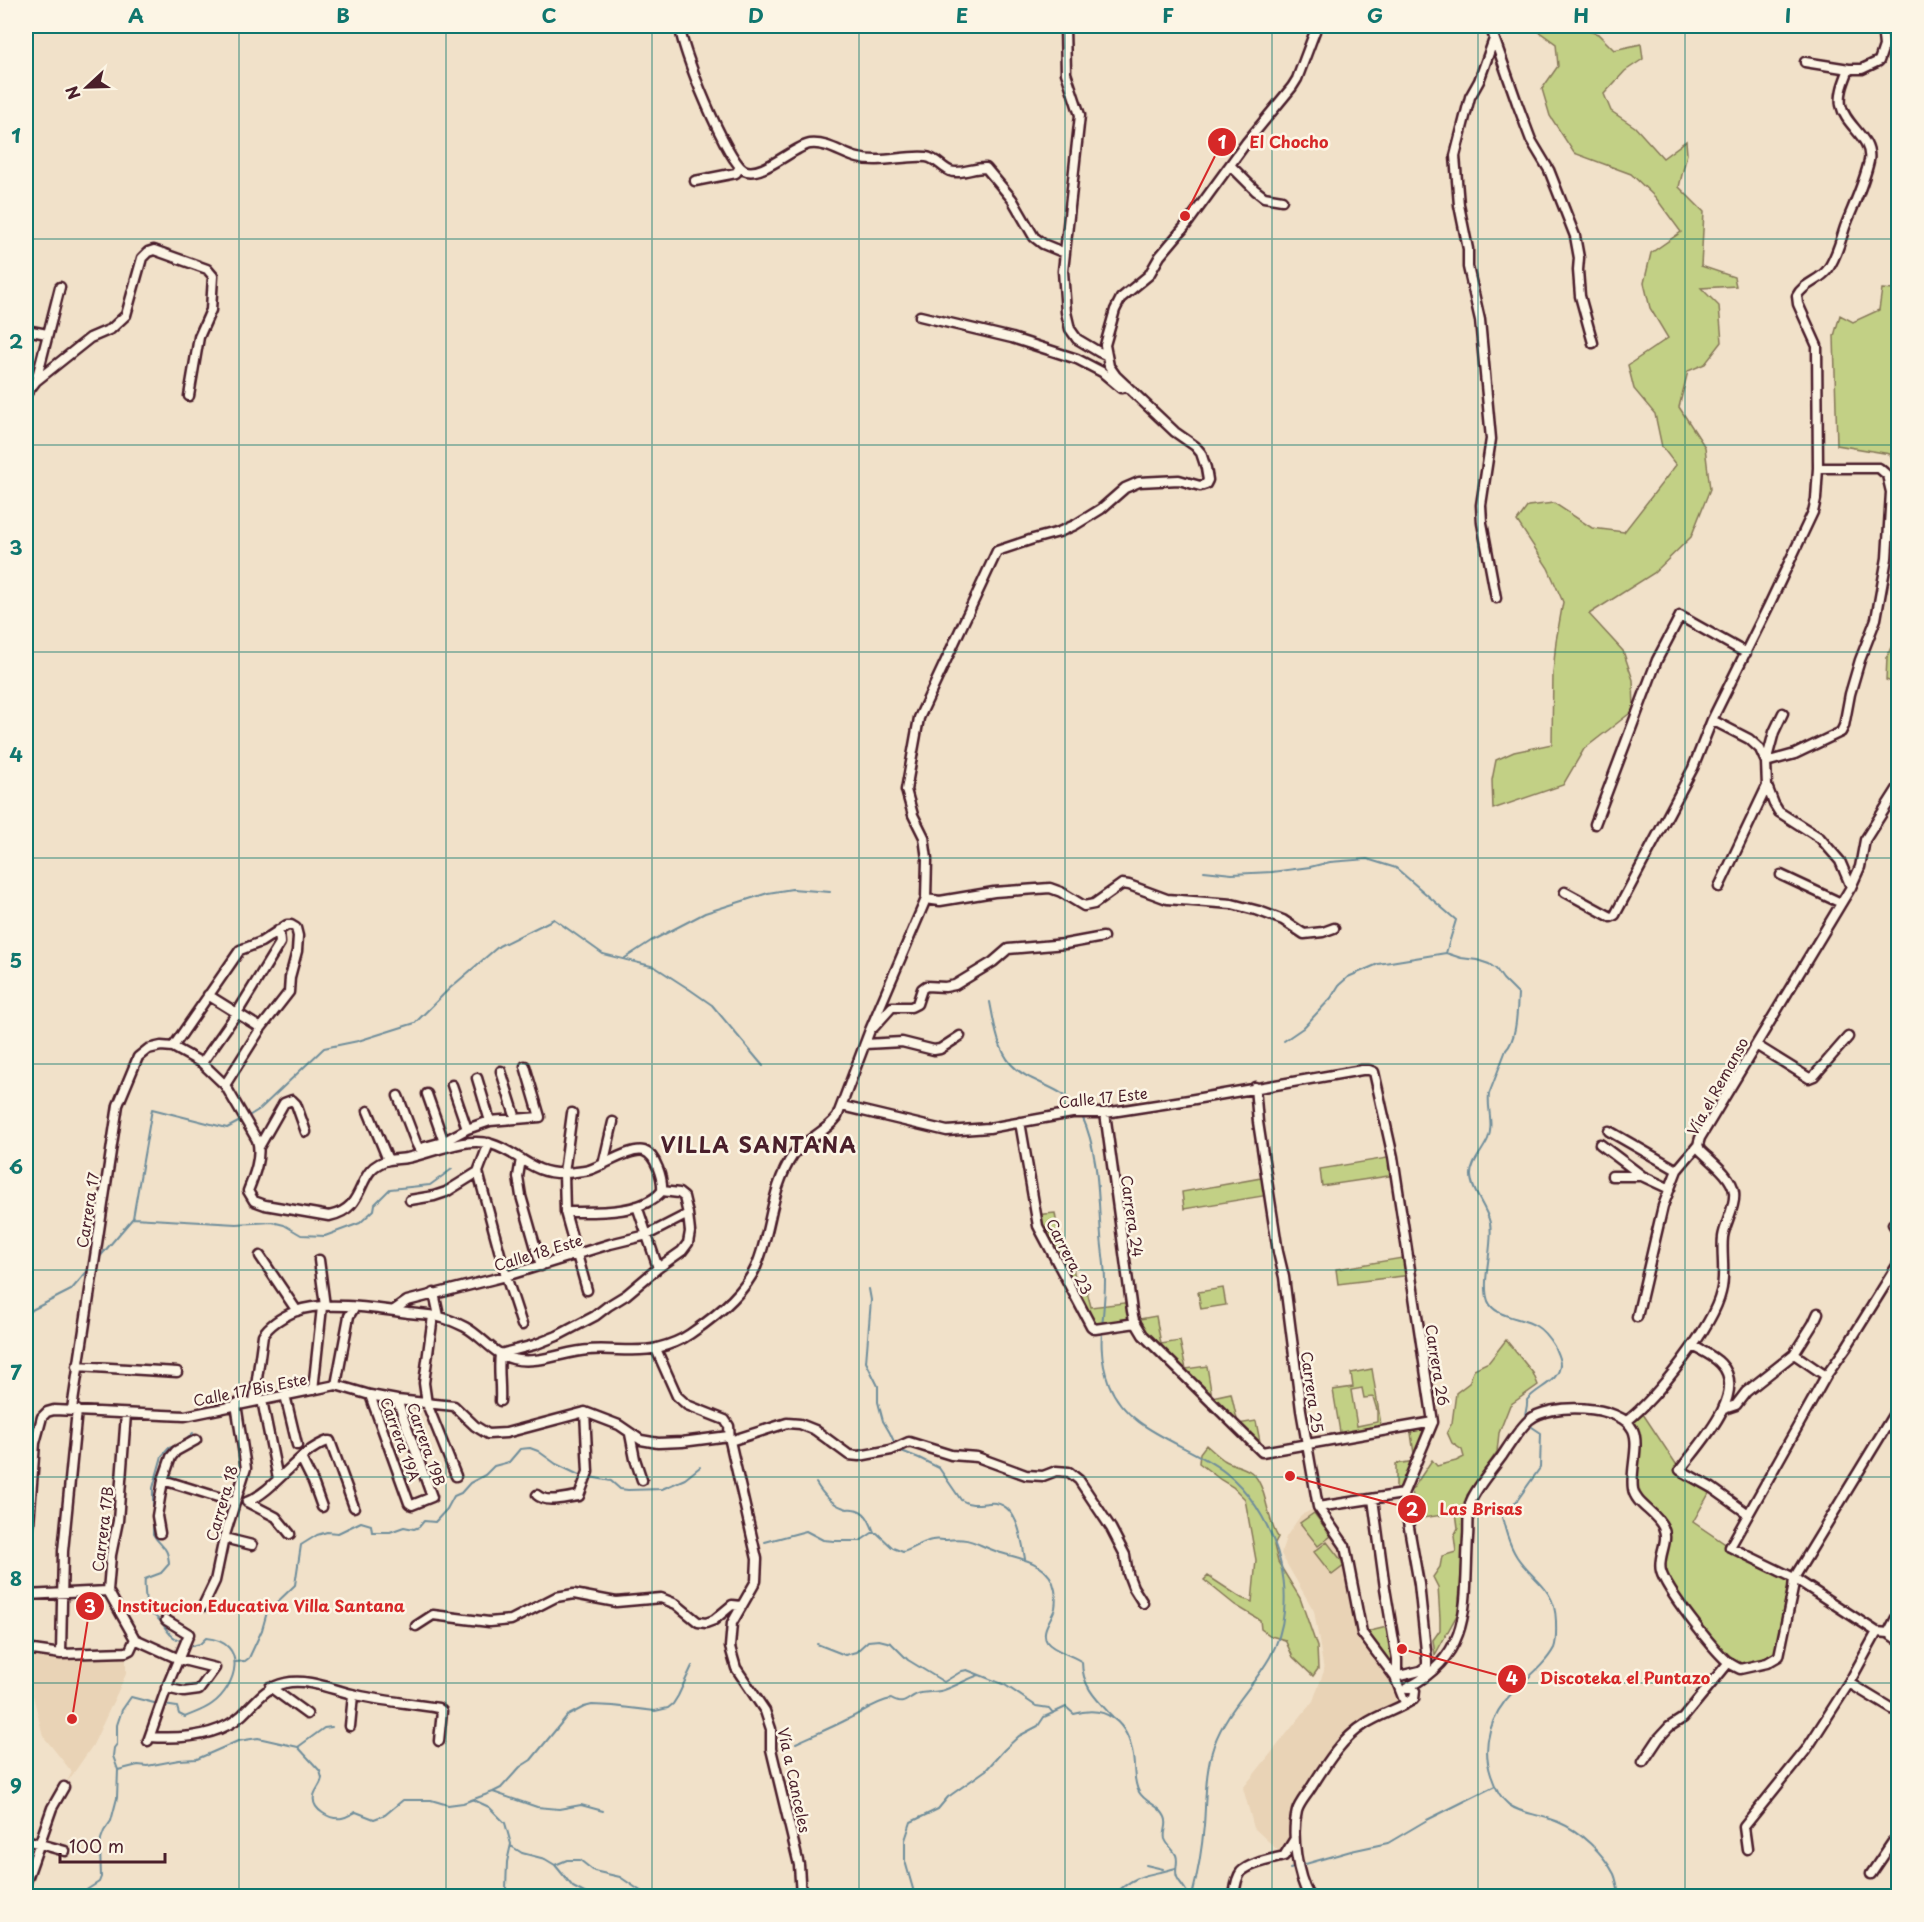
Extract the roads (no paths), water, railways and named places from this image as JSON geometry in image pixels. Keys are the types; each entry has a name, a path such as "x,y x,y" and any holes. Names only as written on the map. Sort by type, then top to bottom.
{"street":[{"path":"680,26 693,74 721,135 740,167 746,171 754,171 780,160 809,144 823,145 858,159 927,157 951,171 986,168 1012,199 1034,237 1043,244 1065,253"},
{"path":"1065,26 1066,73 1080,115 1063,272 1066,312 1070,329 1077,339 1106,355"},
{"path":"278,1479 258,1400 263,1335 268,1327 297,1311 323,1306 362,1307 436,1316 466,1327 500,1354 514,1360 534,1360 587,1350 656,1349 679,1341 729,1302 746,1284 756,1267 763,1246 776,1189 793,1155 805,1143 830,1127 842,1106 870,1030 926,899 927,859 924,837 913,815 906,790 919,718 996,551 1075,525 1101,509 1125,488 1138,482 1179,480 1200,486 1206,484 1208,480 1201,453 1116,376 1109,366 1105,345 1115,310 1121,298 1149,275 1160,256 1297,79 1317,26"},
{"path":"1490,26 1531,140 1549,170 1575,236 1579,258 1580,296 1593,343"},
{"path":"1805,62 1849,69 1873,66 1879,61 1884,46 1882,26"},
{"path":"1494,39 1479,81 1470,97 1455,156 1459,205 1468,249 1468,267 1480,320 1491,440 1481,506 1482,524 1496,598"},
{"path":"1565,892 1611,917 1615,915 1693,768 1712,720 1813,512 1818,468 1817,346 1798,304 1797,296 1804,287 1822,277 1836,258 1869,159 1866,143 1848,121 1841,105 1842,87 1849,69"},
{"path":"1231,166 1264,197 1282,200"},
{"path":"695,181 736,173 740,167"},
{"path":"26,394 36,381 90,338 111,329 126,315 142,258 154,250 207,269 213,276 212,310 199,337 189,396"},
{"path":"36,381 60,287"},
{"path":"920,316 1012,338 1077,359 1102,372 1121,388 1127,386"},
{"path":"26,330 47,334"},
{"path":"1766,762 1795,754 1841,732 1860,660 1876,619 1887,558 1891,492 1887,475 1879,468 1818,468"},
{"path":"1596,824 1657,660 1680,616 1746,653"},
{"path":"1783,713 1774,732 1766,762 1767,786 1774,804 1779,812 1820,838 1840,861 1851,887"},
{"path":"1712,720 1749,739 1760,749 1766,762"},
{"path":"1719,887 1767,786"},
{"name":"Vía el Remanso","path":"1628,1421 1649,1401 1693,1346 1721,1292 1723,1235 1735,1193 1730,1180 1700,1150 1698,1145 1700,1138 1851,887 1860,867 1865,840 1899,788"},
{"path":"1781,875 1841,903"},
{"path":"926,899 940,901 994,891 1050,888 1084,906 1094,903 1122,884 1167,899 1232,904 1259,911 1283,920 1304,934 1334,928"},
{"path":"225,1085 261,1029 289,992 298,936 296,928 291,925 287,925 261,942 240,950 173,1047 202,1064 225,1085 259,1148"},
{"path":"202,1064 280,944 279,930"},
{"path":"870,1030 892,1007 915,1006 922,989 926,986 955,985 993,962 1008,949 1065,944 1103,937"},
{"path":"208,995 261,1029"},
{"path":"865,1044 902,1042 934,1050 940,1049 960,1036"},
{"path":"1756,1045 1809,1078 1814,1076 1848,1037"},
{"name":"Carrera 17","path":"61,1654 63,1551 77,1366 118,1105 138,1057 148,1049 161,1046 173,1047"},
{"path":"306,1132 296,1104 292,1100 284,1103 259,1148 248,1191 254,1201 265,1205 329,1216 337,1214 347,1209 361,1191 371,1169 388,1160 406,1158 444,1145 467,1129 490,1121 540,1117 525,1066"},
{"name":"Calle 17 Este","path":"842,1106 947,1131 988,1128 1072,1113 1105,1113 1369,1070"},
{"name":"Carrera 26","path":"1369,1070 1374,1072 1378,1085 1392,1157 1433,1422 1403,1494"},
{"path":"501,1071 516,1119"},
{"path":"477,1078 490,1121"},
{"path":"452,1085 467,1129"},
{"name":"Carrera 25","path":"1255,1088 1258,1122 1284,1277 1300,1410 1318,1507 1345,1546 1362,1633 1405,1690 1404,1700 1413,1699"},
{"path":"427,1094 444,1145"},
{"path":"398,1096 418,1147 474,1142 489,1143 506,1149 541,1171 564,1173 588,1170 639,1150 647,1152 652,1157 657,1167 662,1191"},
{"path":"369,1111 388,1160"},
{"path":"572,1113 564,1173 565,1212 587,1290"},
{"name":"Carrera 24","path":"1105,1113 1132,1311 1136,1323"},
{"path":"603,1165 613,1122"},
{"name":"Carrera 23","path":"1020,1122 1038,1226 1093,1327 1095,1329 1136,1323"},
{"path":"1609,1131 1677,1170"},
{"path":"489,1143 478,1172 506,1276 522,1325"},
{"path":"1600,1144 1642,1176 1670,1189"},
{"path":"1637,1317 1663,1206 1677,1170 1698,1145"},
{"path":"521,1159 518,1177 521,1196 541,1266"},
{"path":"410,1200 446,1192 478,1172"},
{"path":"1612,1176 1642,1176"},
{"path":"500,1354 557,1336 595,1316 682,1251 688,1243 690,1232 684,1197 679,1193 662,1191"},
{"path":"565,1212 603,1212 637,1206 662,1191"},
{"path":"637,1206 658,1268"},
{"name":"Calle 18 Este","path":"394,1310 406,1301 506,1276 647,1235 688,1214"},
{"path":"1893,1224 1899,1232"},
{"path":"260,1256 297,1311"},
{"path":"313,1390 323,1306 319,1260"},
{"path":"1898,1265 1826,1376 1730,1547 1794,1578 1877,1632 1888,1633 1899,1640"},
{"path":"434,1293 436,1316 424,1383 427,1404 456,1476"},
{"path":"336,1385 349,1316 354,1308"},
{"path":"1724,1409 1736,1404 1746,1392 1794,1354 1814,1324 1818,1313"},
{"path":"1136,1323 1143,1335 1262,1452 1433,1422"},
{"path":"1693,1346 1720,1363 1730,1380 1730,1392 1724,1409 1680,1470 1712,1488 1748,1513"},
{"path":"656,1349 677,1396 687,1406 725,1420 729,1426 729,1438"},
{"path":"500,1354 498,1372 500,1401"},
{"path":"1794,1354 1826,1376"},
{"path":"77,1366 177,1372"},
{"name":"Calle 17 Bis Este","path":"26,1599 35,1443 42,1417 47,1412 74,1410 185,1416 336,1385 397,1400 454,1406 475,1426 489,1434 506,1433 585,1412"},
{"path":"285,1395 297,1445"},
{"name":"Carrera 19A","path":"370,1395 410,1504 432,1497"},
{"name":"Carrera 19B","path":"397,1400 432,1497"},
{"name":"Carrera 18","path":"202,1606 215,1581 224,1538 247,1463 236,1404"},
{"path":"1398,1708 1405,1690 1426,1678 1442,1664 1457,1639 1464,1615 1470,1503 1530,1419 1548,1410 1565,1408 1610,1413 1628,1421 1636,1438 1633,1491 1642,1504 1658,1519 1666,1536 1661,1571 1698,1629 1729,1662 1740,1669 1767,1663 1779,1656 1794,1578 1899,1407"},
{"path":"537,1495 549,1500 579,1496 588,1472 585,1412 619,1425 641,1440 658,1443 729,1438 787,1423 800,1424 815,1430 849,1455 859,1456 891,1450 909,1442 951,1455 977,1457 1026,1475 1043,1476 1056,1471 1069,1472 1078,1480 1111,1528 1125,1555 1133,1587 1143,1603"},
{"name":"Carrera 17B","path":"126,1414 118,1521 111,1556 108,1591 135,1639"},
{"path":"630,1434 642,1480"},
{"name":"Vía a Canceles","path":"729,1438 758,1559 756,1581 732,1623 730,1647 736,1668 765,1711 771,1729 771,1749 799,1865 801,1896"},
{"path":"160,1533 157,1516 163,1480 171,1457 176,1451 196,1440"},
{"path":"290,1534 276,1517 248,1502 324,1442 330,1441 354,1507"},
{"path":"302,1458 322,1507"},
{"path":"163,1480 234,1502"},
{"path":"1318,1507 1403,1494 1419,1584 1427,1660 1425,1669 1395,1679"},
{"path":"1373,1500 1397,1659 1398,1672 1395,1679"},
{"path":"224,1538 252,1545"},
{"path":"26,1611 26,1599 108,1591"},
{"path":"416,1626 433,1615 489,1622 511,1620 555,1597 574,1594 616,1602 661,1598 676,1604 698,1622 706,1623 721,1615 725,1608 732,1605 741,1606"},
{"path":"1888,1633 1899,1614"},
{"path":"166,1620 189,1634 166,1688 149,1739 208,1733 229,1724 240,1716 270,1687 293,1682 321,1686 353,1695 438,1708 442,1711 443,1716 439,1741"},
{"path":"1747,1850 1744,1827 1806,1750 1849,1683 1877,1632"},
{"path":"33,1650 61,1654 126,1652 130,1650 135,1639 179,1659 215,1668 199,1690 184,1692 166,1688"},
{"path":"1642,1762 1659,1738 1669,1727 1683,1718 1729,1662"},
{"path":"1308,1896 1302,1881 1294,1839 1297,1809 1332,1755 1349,1737 1365,1723 1413,1699 1426,1678"},
{"path":"1849,1683 1899,1711"},
{"path":"270,1687 308,1714"},
{"path":"350,1726 353,1695"},
{"path":"26,1882 27,1871 52,1808 64,1787"},
{"path":"1234,1896 1242,1872 1256,1864 1284,1856 1294,1839"},
{"path":"1871,1874 1892,1844 1899,1839"},
{"path":"26,1840 65,1851"}],"waterway":[{"path":"1204,871 1232,874 1272,872 1330,862 1367,859 1396,868 1456,920 1446,953"},
{"path":"625,958 651,941 705,913 768,893 792,889 830,892"},
{"path":"247,1117 260,1109 324,1048 358,1041 415,1023 449,989 499,946 554,919 603,954 655,967 712,1005 763,1066"},
{"path":"1284,1041 1303,1028 1348,977 1378,964 1446,953 1489,964 1518,994 1516,1024 1512,1039 1489,1094 1490,1133 1471,1171 1471,1176 1490,1223 1486,1284 1488,1301 1496,1311 1530,1323 1541,1330 1554,1346 1559,1359 1559,1370 1556,1375 1527,1400 1525,1421"},
{"path":"990,1002 999,1043 1006,1058 1028,1077 1065,1096 1079,1111"},
{"path":"98,1259 133,1218 152,1109 227,1128 242,1120"},
{"path":"1082,1116 1092,1145 1097,1175 1105,1275 1102,1357 1109,1384 1119,1402 1132,1416 1147,1428 1218,1467 1249,1496 1273,1539 1284,1587 1284,1611 1279,1635 1270,1657 1225,1721 1211,1755 1206,1785 1202,1843 1192,1896"},
{"path":"133,1218 236,1224 272,1222 284,1225 301,1235 325,1236 360,1223 374,1210 375,1204 390,1189 430,1185 452,1169"},
{"path":"26,1313 71,1290 91,1267"},
{"path":"869,1289 871,1300 866,1362 878,1386 878,1402 883,1421 896,1446"},
{"path":"1529,1425 1541,1433 1540,1468 1516,1502 1500,1509 1514,1552 1552,1600 1555,1609 1556,1642 1546,1660 1513,1692 1499,1710 1490,1730 1488,1764 1497,1789 1509,1805 1566,1826 1597,1851 1614,1874 1619,1896"},
{"path":"184,1641 174,1637 160,1620 148,1612 145,1579 161,1573 169,1564 166,1550 153,1534 153,1488 162,1456 169,1448 183,1443 193,1433"},
{"path":"236,1662 249,1658 262,1630 267,1612 295,1585 301,1545 317,1535 327,1532 338,1533 361,1522 371,1525 372,1532 390,1532 404,1527 414,1529 424,1521 435,1522 447,1509 454,1496 494,1466 509,1462 520,1449 530,1448 538,1451 556,1464 579,1475"},
{"path":"899,1450 939,1468 961,1500 971,1504 998,1504 1006,1508 1012,1514 1020,1532 1025,1559"},
{"path":"590,1477 611,1481 620,1489 662,1489 685,1479 700,1467"},
{"path":"816,1483 835,1504 864,1514 874,1532"},
{"path":"765,1542 806,1531 823,1540 834,1541 860,1541 872,1533 877,1533 893,1548 903,1552 932,1540 962,1539 1024,1559 1040,1567 1052,1580 1056,1599 1045,1638 1054,1648 1082,1662 1087,1685 1095,1698 1112,1716"},
{"path":"164,1705 177,1707 179,1714 185,1717 212,1704 228,1687 234,1666 229,1647 220,1641 206,1638 200,1644 191,1646"},
{"path":"817,1644 845,1655 856,1652 868,1641 879,1640 891,1643 908,1660 944,1682 967,1670 1005,1685 1036,1706 1049,1708 1053,1713 1066,1707 1074,1714 1096,1712 1114,1719 1121,1726 1130,1744 1139,1792 1165,1817 1165,1839 1176,1855 1176,1874 1188,1896"},
{"path":"118,1770 138,1765 147,1766 197,1759 238,1741 258,1738 298,1747 320,1771 322,1778 314,1796 316,1806 323,1813 333,1817 342,1818 356,1812 374,1819 385,1815 403,1800 431,1800 448,1805 463,1803 501,1788 520,1767 531,1760 567,1716 584,1707 613,1706 655,1711 668,1708 678,1696 692,1666"},
{"path":"796,1743 880,1702 891,1699 903,1702 916,1694 944,1690 979,1675"},
{"path":"77,1896 99,1882 101,1877 101,1839 111,1821 117,1798 118,1770 113,1756 117,1744 117,1725 122,1710 131,1697 158,1704"},
{"path":"915,1896 905,1861 905,1840 911,1822 938,1809 948,1797 986,1770 1019,1736 1038,1726 1044,1717 1053,1713"},
{"path":"298,1747 324,1728 332,1727"},
{"path":"1302,1865 1388,1843 1427,1820 1495,1786"},
{"path":"493,1792 537,1807 559,1809 581,1805 603,1811"},
{"path":"474,1800 489,1807 505,1823 511,1844 507,1862 506,1888 512,1896"},
{"path":"511,1846 522,1853 545,1859 555,1865 573,1887 590,1896"},
{"path":"555,1865 567,1860 580,1860 594,1871 620,1877 648,1896"},
{"path":"1146,1865 1163,1869"},
{"path":"1290,1869 1296,1867"},
{"path":"1116,1893 1138,1878 1176,1868"}],"place":[{"name":"El Chocho","path":"1185,216"},
{"name":"Las Brisas","path":"1290,1476"},
{"name":"Discoteka el Puntazo","path":"1402,1649"},
{"name":"Institucion Educativa Villa Santana","path":"72,1719"}],"district":[{"name":"VILLA SANTANA","path":"759,1144"}]}
